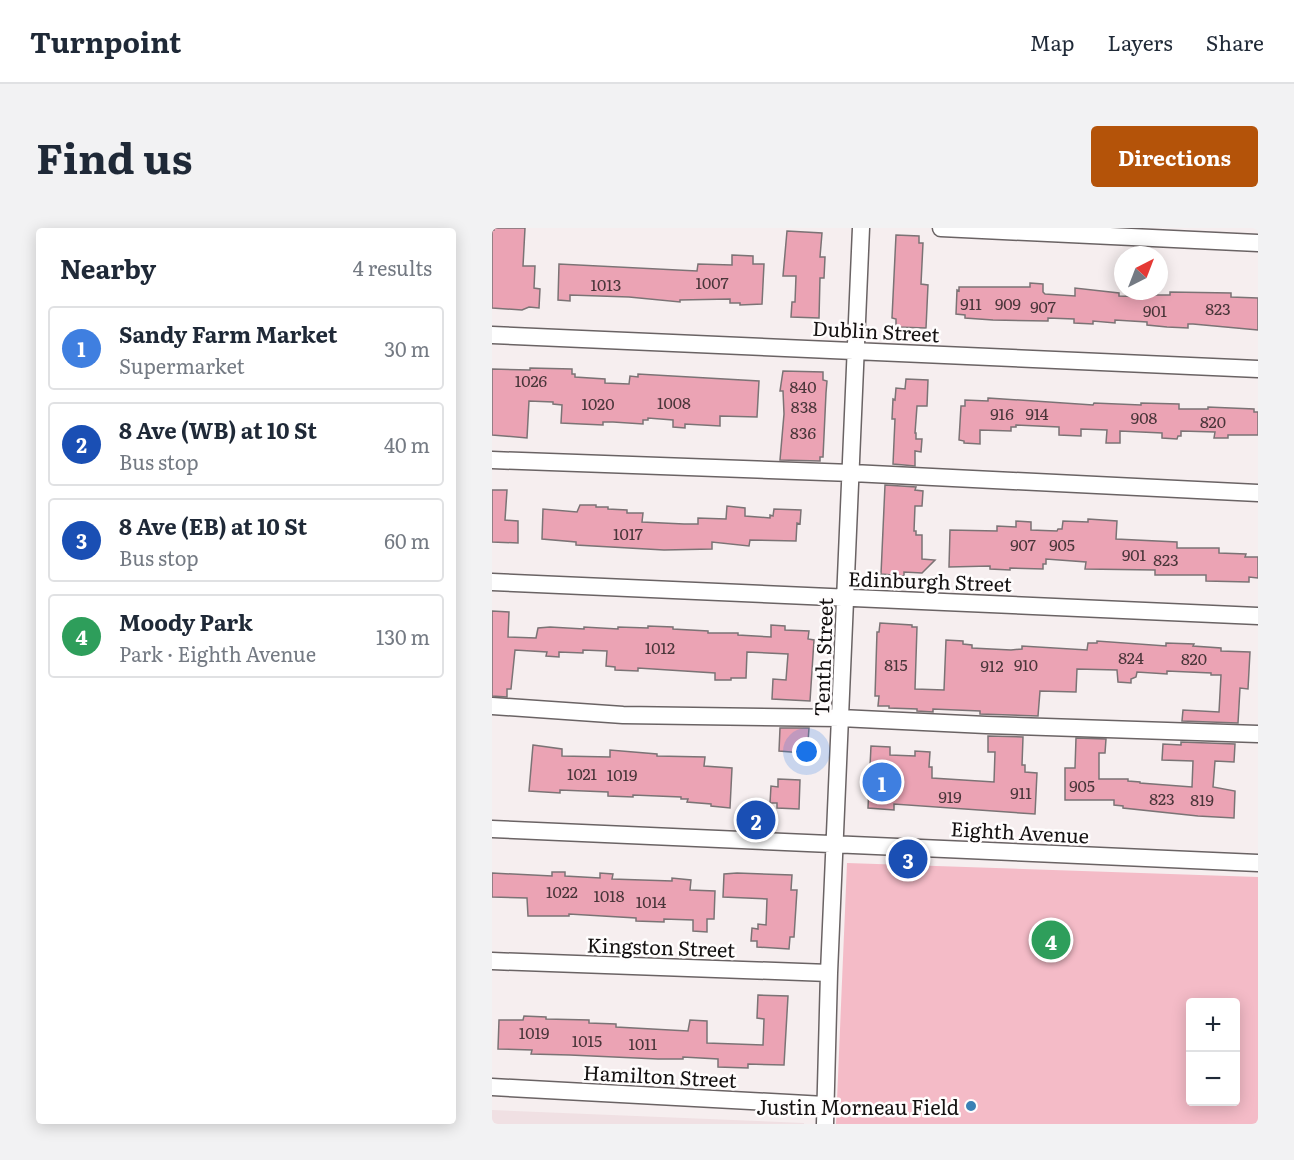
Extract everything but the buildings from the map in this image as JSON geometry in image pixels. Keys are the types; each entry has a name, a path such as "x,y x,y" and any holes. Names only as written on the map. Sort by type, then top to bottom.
{"street":[{"name":"Tenth Street","path":"825,1124 829,973 861,228"},
{"path":"941,228 1258,243"},
{"name":"Dublin Street","path":"492,335 1258,369"},
{"path":"492,460 852,473 1258,493"},
{"name":"Edinburgh Street","path":"492,582 1258,616"},
{"path":"492,706 623,715 840,718 986,726 1258,734"},
{"name":"Eighth Avenue","path":"492,829 1258,863"},
{"name":"Kingston Street","path":"492,961 829,973"},
{"name":"Hamilton Street","path":"492,1087 825,1105"}],"shaded area":[{"path":"847,863 1258,877 1258,1124 836,1124"},
{"path":"492,1110 804,1123 804,1124 492,1124"}],"place":[{"name":"Sandy Farm Market","path":"882,782"},
{"name":"8 Ave (WB) at 10 St","path":"756,820"},
{"name":"8 Ave (EB) at 10 St","path":"908,859"},
{"name":"Moody Park","path":"1051,940"},
{"name":"Justin Morneau Field","path":"971,1106"}]}
